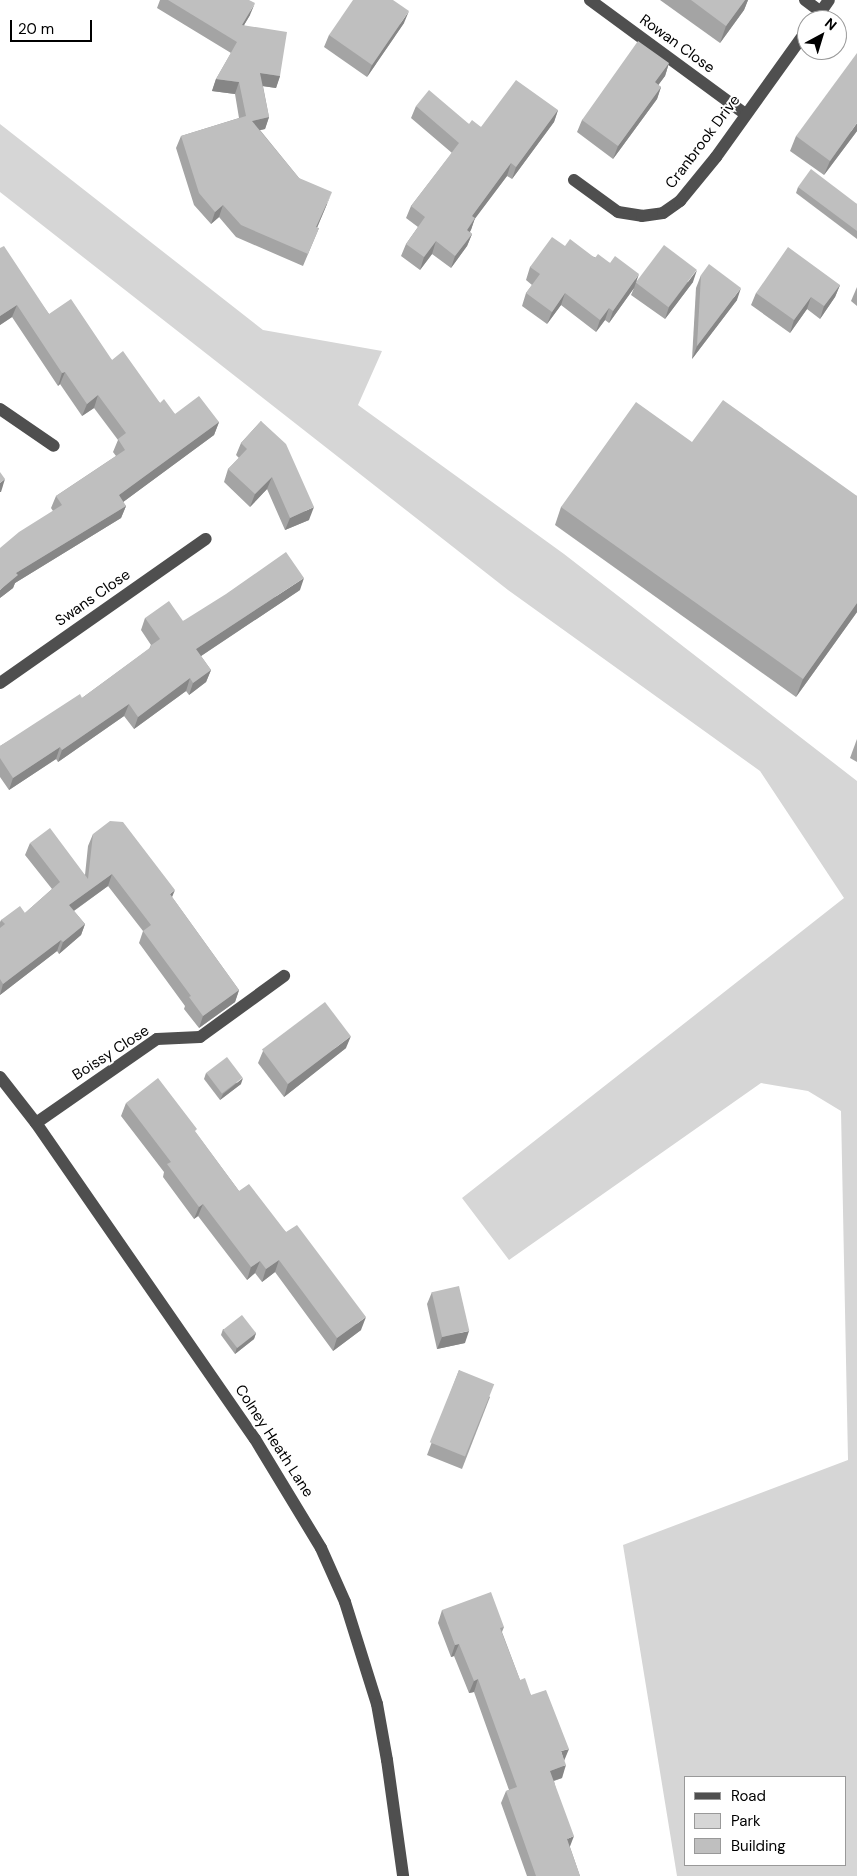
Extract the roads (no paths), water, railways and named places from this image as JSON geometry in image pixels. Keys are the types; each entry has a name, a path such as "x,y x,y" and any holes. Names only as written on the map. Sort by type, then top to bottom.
{"street":[{"name":"Rowan Close","path":"590,0 745,114"},
{"path":"805,0 813,10"},
{"name":"Cranbrook Drive","path":"574,180 618,212 642,216 662,214 680,201 716,157 797,44"},
{"path":"0,409 54,446"},
{"name":"Swans Close","path":"0,683 206,539"},
{"name":"Boissy Close","path":"36,1123 157,1039 200,1037 284,976"},
{"name":"Colney Heath Lane","path":"0,1077 36,1123 255,1439 321,1548 345,1602 376,1704 387,1760 403,1876"}]}
